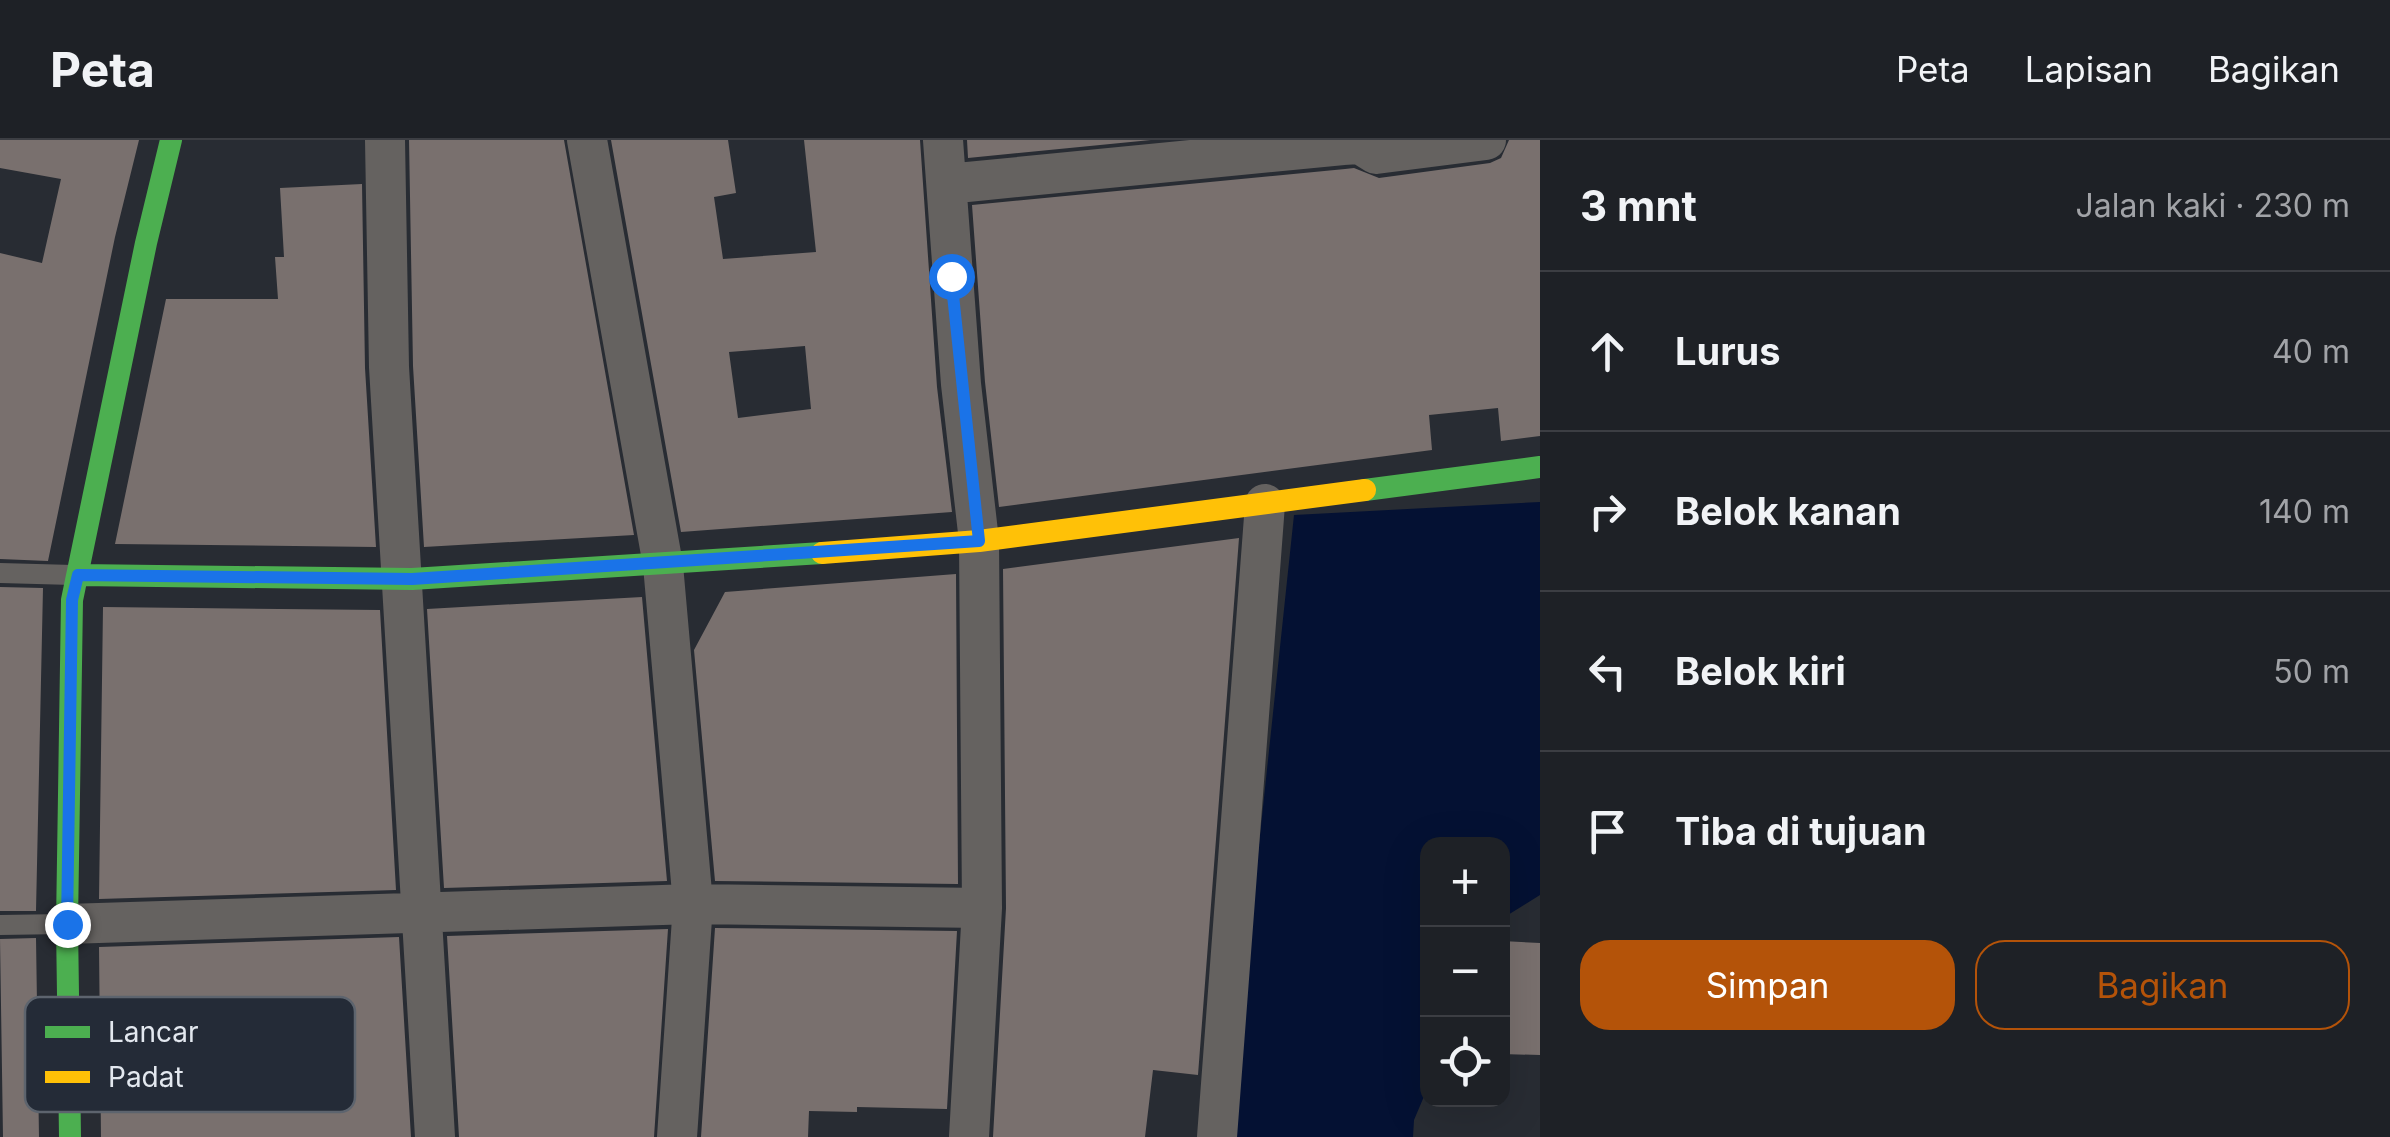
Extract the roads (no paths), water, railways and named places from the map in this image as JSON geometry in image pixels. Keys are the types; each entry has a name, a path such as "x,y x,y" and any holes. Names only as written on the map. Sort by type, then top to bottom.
{"street":[{"path":"68,997 72,600 171,140"},
{"path":"385,140 389,367 435,1137"},
{"path":"587,140 663,565 693,904 677,1137"},
{"path":"943,140 952,294 979,541 982,908 969,1137"},
{"path":"947,184 1343,145 1360,144 1376,154 1486,140"},
{"path":"78,575 402,579 663,565 979,541 1540,466"},
{"path":"1217,1137 1265,504"},
{"path":"67,924 693,904 982,908"},
{"path":"70,1112 70,1137"}],"lane":[{"path":"0,573 78,575"},
{"path":"0,925 67,924"}],"water":[{"path":"1540,502 1540,895 1510,914 1510,837 1420,837 1420,1106 1413,1137 1228,1137 1294,515"}]}
